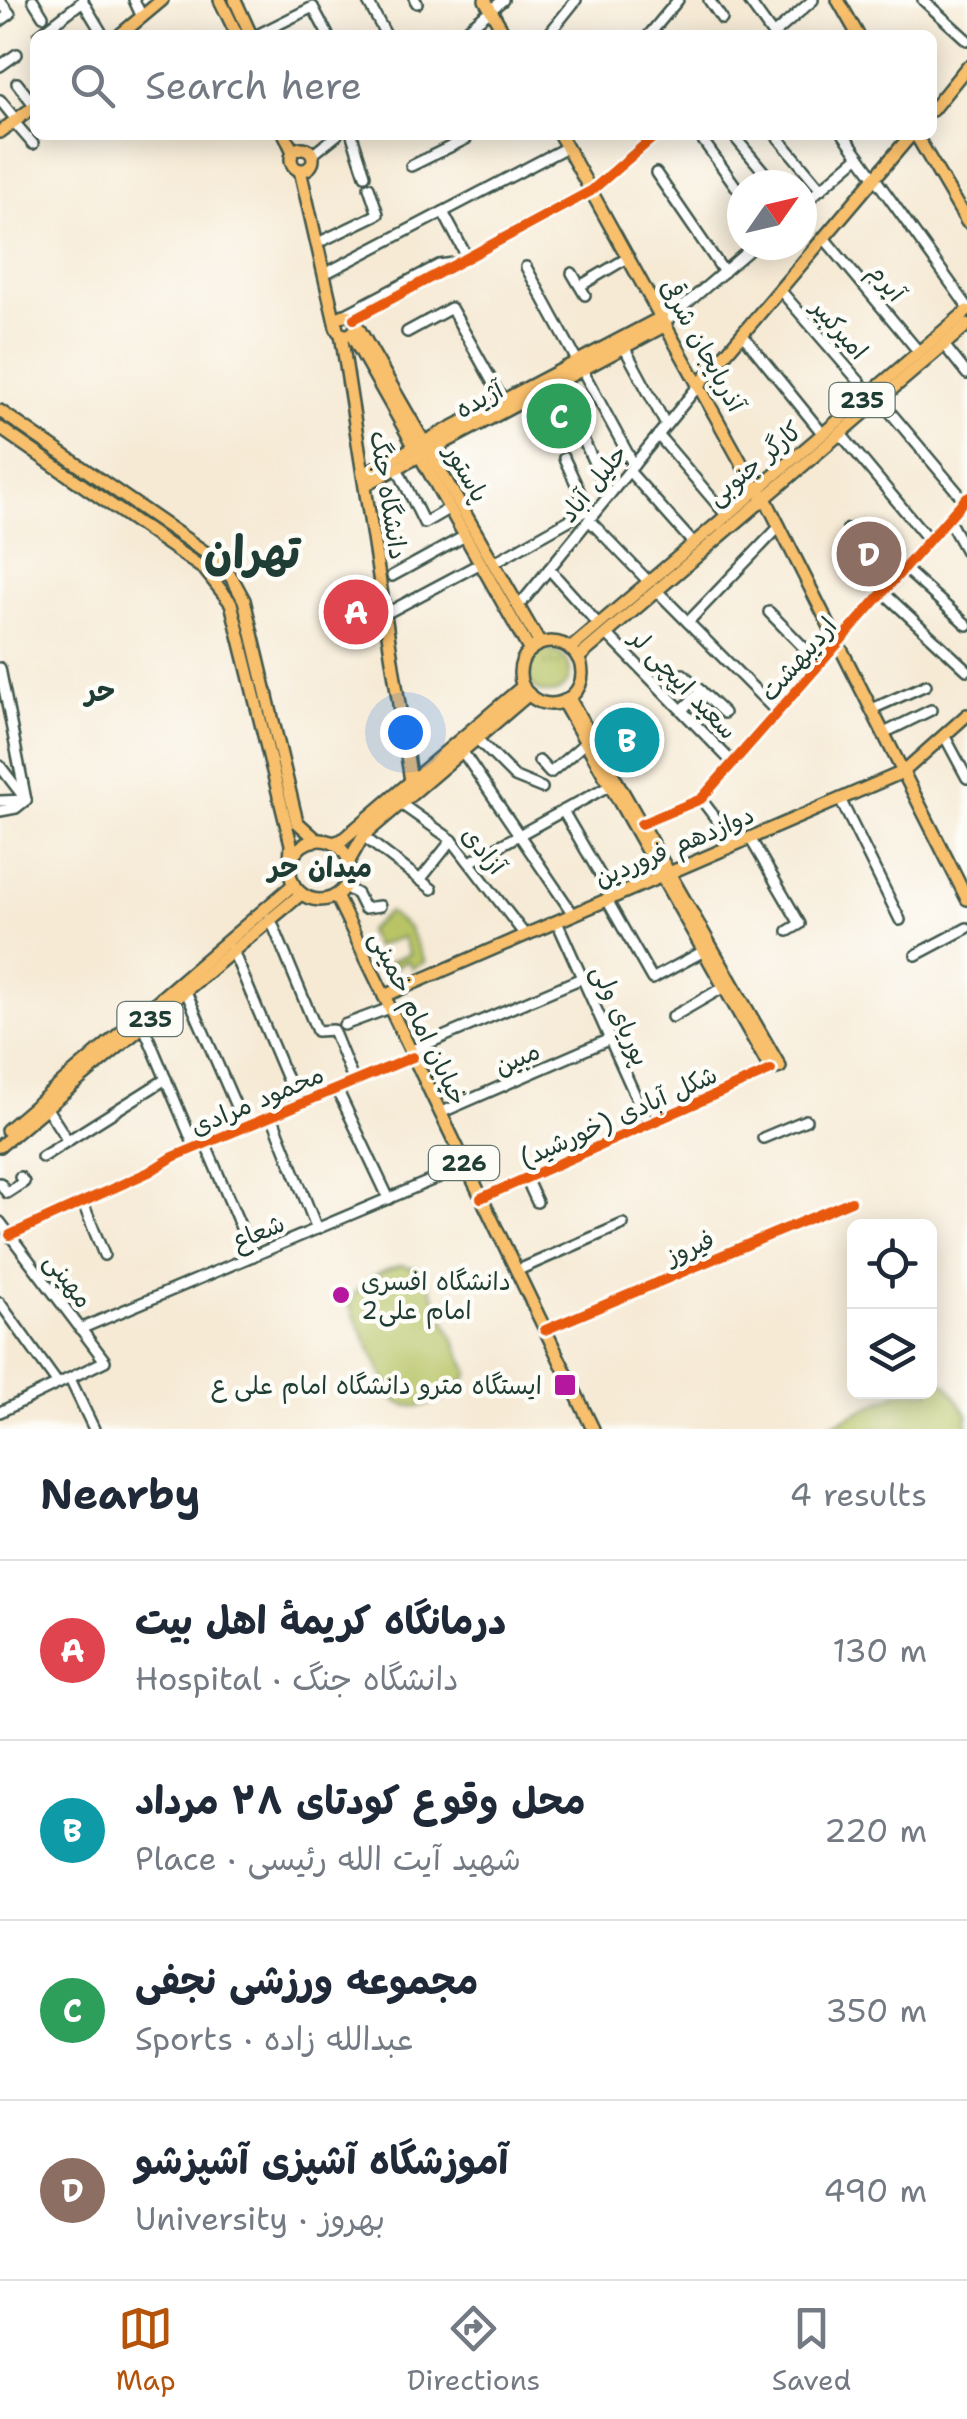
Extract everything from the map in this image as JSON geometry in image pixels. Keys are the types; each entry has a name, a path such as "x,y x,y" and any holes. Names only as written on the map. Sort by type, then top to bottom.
{"main road":[{"path":"126,30 162,0"},
{"path":"220,0 235,30"},
{"path":"838,0 855,30"},
{"path":"241,2 252,30"},
{"path":"488,5 502,30"},
{"path":"937,104 967,68"},
{"path":"0,132 30,110"},
{"path":"290,140 303,152 311,165 303,170 292,164 303,152"},
{"path":"299,140 303,152"},
{"name":"آذربایجان شرقی","path":"565,140 780,526 967,899"},
{"path":"699,384 909,140"},
{"path":"917,140 967,222"},
{"name":"دانشگاه جنگ","path":"303,170 346,328"},
{"name":"دانشگاه جنگ","path":"303,170 346,328 364,480 412,781"},
{"name":"کارگر جنوبی","path":"574,653 762,493 840,434 967,308"},
{"name":"آژیده","path":"364,480 425,455 557,383 580,365 624,347 664,321"},
{"name":"آژیده","path":"364,480 425,455 503,401 664,321"},
{"name":"کارگر جنوبی","path":"653,586 694,544 762,493 823,434 967,325"},
{"name":"پاستور","path":"346,328 425,455 473,542"},
{"path":"0,411 216,559 239,588 298,822 316,840 342,850 350,874 340,892 318,900 297,889 290,862 291,844 231,604 205,570 0,428"},
{"name":"پاستور","path":"425,455 450,508 518,606 535,648"},
{"path":"118,510 120,499 127,498"},
{"name":"پاستور","path":"487,563 535,648"},
{"path":"558,643 574,653 581,682 566,700 545,703 526,690 522,665 535,648 558,643"},
{"path":"332,843 342,840 526,690"},
{"path":"348,861 363,836 462,752 526,690"},
{"path":"566,700 610,785 638,826"},
{"path":"566,700 776,1068"},
{"name":"دوازدهم فروردین","path":"387,1002 525,935 903,772 967,715"},
{"path":"290,862 298,849 316,840"},
{"path":"666,874 724,988 776,1068"},
{"name":"235","path":"0,1146 143,1025 183,985 270,918 297,889"},
{"name":"235","path":"0,1136 297,889"},
{"name":"خیابان امام خمینی","path":"340,892 387,1002 592,1429"}],"street":[{"path":"33,0 43,16"},
{"path":"45,30 82,0 100,30"},
{"path":"134,0 142,16"},
{"path":"465,30 488,5 503,0"},
{"path":"552,30 576,0"},
{"path":"652,30 678,0"},
{"path":"708,0 722,19"},
{"path":"748,0 769,30"},
{"path":"779,30 814,0"},
{"path":"923,0 967,40"},
{"path":"0,1 10,14 0,22"},
{"path":"368,2 383,30"},
{"path":"265,30 313,7 325,30"},
{"path":"0,66 17,54"},
{"path":"17,84 30,100"},
{"path":"0,100 32,144"},
{"path":"303,152 327,140"},
{"path":"354,140 365,175"},
{"path":"411,166 459,140"},
{"path":"467,140 472,150"},
{"path":"330,271 443,212 562,140"},
{"path":"346,328 592,190 650,140"},
{"path":"703,140 727,173"},
{"path":"737,140 762,170"},
{"path":"780,140 821,188"},
{"path":"848,140 967,308"},
{"path":"817,192 860,156"},
{"path":"656,172 724,272"},
{"path":"324,240 378,214 369,187"},
{"path":"443,212 463,260"},
{"name":"آیرم","path":"824,238 919,352"},
{"path":"572,272 582,290 628,257"},
{"path":"664,321 738,260"},
{"path":"526,267 631,468 694,544"},
{"name":"امیرکبیر","path":"780,290 966,499"},
{"path":"407,332 451,308 503,401"},
{"path":"742,334 823,434"},
{"path":"944,345 967,374"},
{"path":"624,347 666,425"},
{"path":"557,383 609,495"},
{"name":"جلیل آباد","path":"518,606 699,384"},
{"path":"840,434 929,540"},
{"path":"658,435 727,516"},
{"path":"564,458 589,515 777,712"},
{"path":"398,468 424,523 450,508"},
{"name":"اردیبهشت","path":"638,826 701,799 966,499"},
{"path":"385,614 441,581 589,515"},
{"path":"948,518 967,553"},
{"path":"688,622 780,526"},
{"path":"848,529 887,588 967,670"},
{"path":"392,576 473,542"},
{"path":"904,568 967,625"},
{"name":"سعید ایپچی لر","path":"549,569 733,763"},
{"path":"769,612 820,664"},
{"path":"0,668 26,800"},
{"path":"683,674 724,713"},
{"path":"872,709 926,685"},
{"path":"682,710 701,691"},
{"path":"884,733 931,710"},
{"path":"944,735 967,778"},
{"path":"477,738 515,777 542,788"},
{"path":"539,761 550,773 586,742"},
{"path":"462,752 573,914"},
{"path":"0,766 26,800"},
{"path":"470,862 610,785"},
{"path":"701,799 735,844"},
{"path":"840,799 900,920"},
{"path":"0,801 26,800"},
{"path":"0,811 16,808 26,800"},
{"name":"آزادی","path":"401,804 452,840 525,935"},
{"path":"563,812 652,979 704,950"},
{"path":"363,836 432,889"},
{"path":"750,838 800,924 788,931"},
{"path":"420,880 452,840"},
{"path":"340,892 357,894 366,910 380,906"},
{"path":"270,918 317,1031 332,1030 354,1082"},
{"name":"پوریای ولی","path":"556,922 648,1124"},
{"path":"916,954 967,928"},
{"path":"232,949 298,1105"},
{"name":"محمود مرادی","path":"10,1235 200,1146 354,1082 582,978"},
{"path":"183,985 246,1127"},
{"path":"672,1017 724,988"},
{"path":"344,1024 387,1002"},
{"path":"143,1025 253,1256"},
{"name":"مبین","path":"440,1113 610,1039"},
{"name":"شکل آبادی (خورشید)","path":"481,1198 776,1068"},
{"path":"42,1157 166,1079"},
{"path":"337,1089 389,1198"},
{"path":"46,1107 68,1141"},
{"path":"272,1116 317,1229"},
{"path":"763,1138 806,1120"},
{"name":"شعاع","path":"80,1329 451,1172"},
{"path":"0,1183 7,1193 24,1182 20,1177"},
{"path":"526,1178 537,1202"},
{"name":"فیروز","path":"545,1330 851,1200"},
{"path":"83,1203 104,1255"},
{"name":"مهینی","path":"0,1222 105,1362 70,1379"},
{"path":"516,1271 623,1224"},
{"path":"0,1303 58,1384"},
{"path":"0,1412 70,1379 94,1429"}],"green space":[{"path":"549,651 564,657 570,672 564,687 549,693 534,687 528,672 534,657"},
{"path":"388,912 409,928 425,962 412,968 408,961 393,967 402,984 392,988 382,965 409,954 402,937 375,947 367,931"},
{"path":"401,1265 422,1269 469,1373 446,1397 424,1405 403,1404 394,1399 349,1305 369,1279"},
{"path":"937,1381 947,1384 967,1414 967,1429 823,1429 885,1399 937,1399"}],"cycle path":[{"path":"354,319 591,191 650,140"},
{"path":"641,824 701,799 967,497"},
{"path":"10,1235 149,1172 173,1157 413,1057"},
{"path":"481,1198 771,1070"},
{"path":"545,1330 851,1201"}],"place":[{"name":"مجموعه ورزشی نجفی","path":"559,416"},
{"name":"آموزشگاه آشپزی آشپزشو","path":"869,554"},
{"name":"درمانگاه کریمهٔ اهل بیت","path":"356,612"},
{"name":"محل وقوع کودتای ۲۸ مرداد","path":"627,740"},
{"name":"دانشگاه افسری امام علی2","path":"341,1295"},
{"name":"ایستگاه مترو دانشگاه امام علی ع","path":"565,1385"}],"district":[{"name":"تهران","path":"252,552"},
{"name":"حر","path":"100,691"},
{"name":"میدان حر","path":"320,867"}]}
